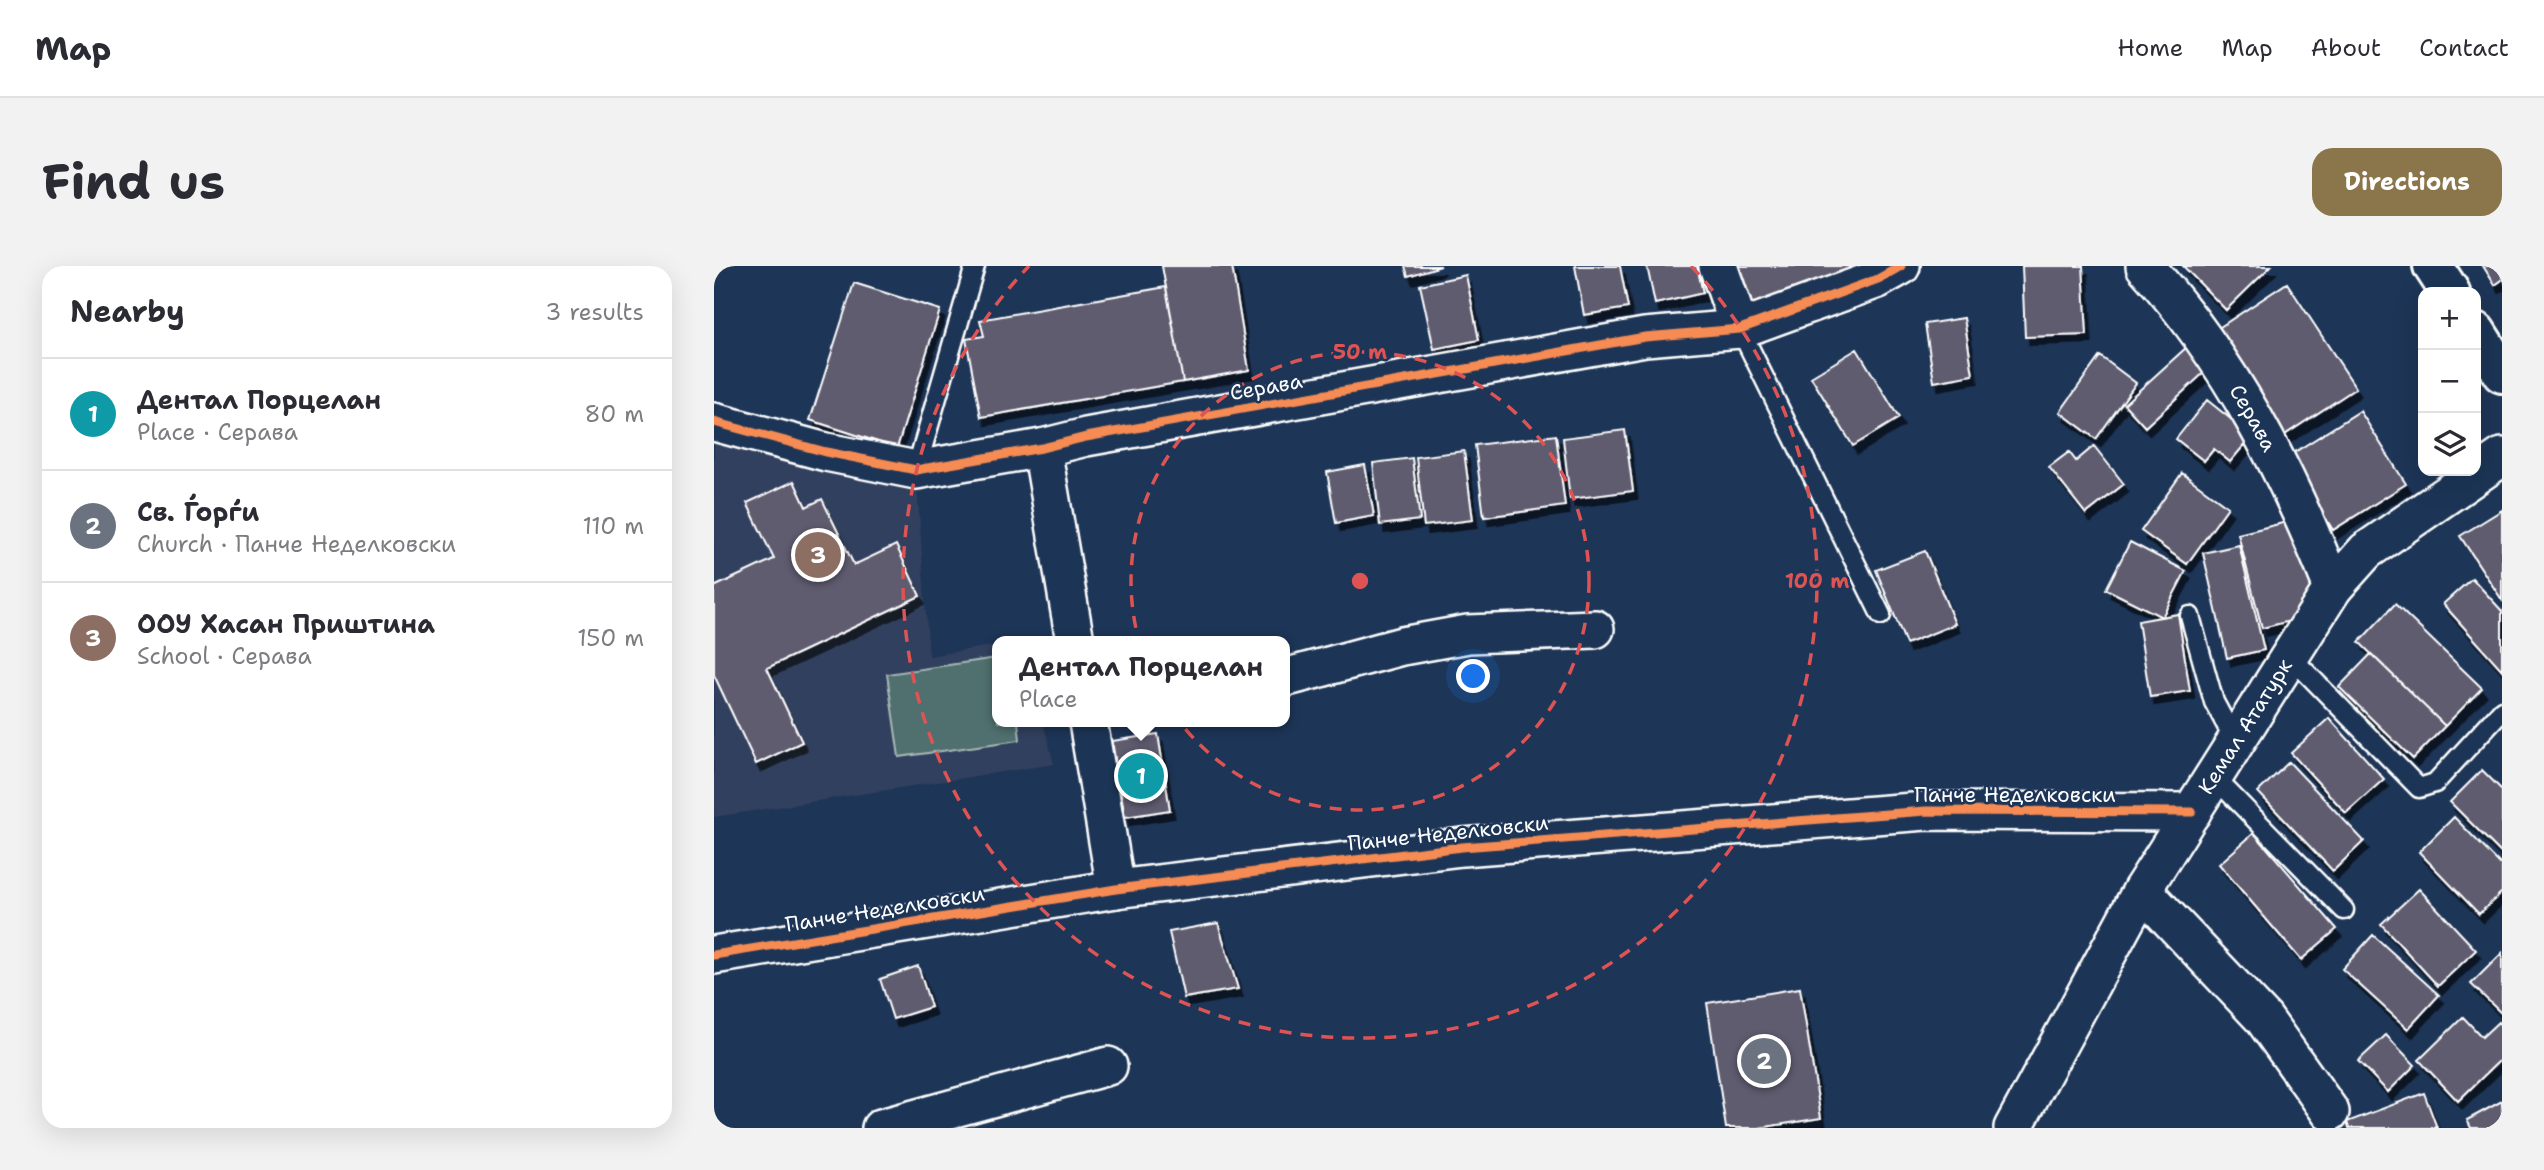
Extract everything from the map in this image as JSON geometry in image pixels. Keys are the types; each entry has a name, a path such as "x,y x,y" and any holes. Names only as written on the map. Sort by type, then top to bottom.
{"street":[{"path":"1718,266 1740,329"},
{"name":"Серава","path":"714,422 826,452 916,470 1645,337 1740,329 1878,279 1901,266"},
{"name":"Серава","path":"2145,266 2185,310 2230,375 2300,504 2333,588"},
{"path":"2433,266 2447,287"},
{"path":"1042,448 1073,636"},
{"name":"Кемал Ататурк","path":"2013,1128 2142,890 2333,588 2367,551 2502,457"},
{"path":"1290,676 1402,646 1468,634 1595,629"},
{"path":"1095,727 1116,889"},
{"name":"Панче Неделковски","path":"714,955 1116,889 1462,847 1926,811 2192,812"},
{"path":"2142,890 2264,1019 2330,1112"},
{"path":"881,1128 1108,1066"}],"lane":[{"path":"916,470 975,266"},
{"path":"1740,329 1881,615"},
{"path":"2190,616 2214,702 2235,741"},
{"path":"2290,656 2419,788 2435,783 2502,710"},
{"path":"2214,777 2344,910"}],"shaded area":[{"path":"714,440 916,470 929,656 992,646 992,727 1044,727 1054,764 714,817"}],"green space":[{"path":"992,659 992,727 1019,727 1020,740 899,757 887,674"}],"building":[{"path":"1162,266 1232,266 1249,370 1183,382"},
{"path":"1405,266 1441,266 1408,276"},
{"path":"1575,266 1620,266 1628,308 1584,315"},
{"path":"1647,266 1697,266 1703,293 1655,304"},
{"path":"1736,266 1860,266 1750,306"},
{"path":"2022,266 2083,266 2087,335 2025,337"},
{"path":"2183,266 2271,266 2226,310"},
{"path":"2483,266 2502,266 2502,280 2495,285"},
{"path":"1466,275 1479,340 1434,349 1420,285"},
{"path":"854,283 940,310 897,448 810,420"},
{"path":"2287,283 2356,388 2283,436 2214,331"},
{"path":"1166,287 1183,382 981,417 966,339 984,336 980,320"},
{"path":"1964,318 1973,375 1934,382 1925,324"},
{"path":"2188,346 2208,369 2145,427 2124,404"},
{"path":"1857,349 1899,418 1853,446 1811,377"},
{"path":"2100,356 2136,383 2096,439 2060,412"},
{"path":"2207,400 2252,436 2230,462 2214,449 2204,461 2176,439"},
{"path":"2360,411 2406,484 2333,530 2287,457"},
{"path":"1625,430 1633,491 1570,499 1563,438"},
{"path":"1556,435 1565,506 1484,517 1475,445"},
{"path":"2094,446 2124,484 2086,514 2049,467 2069,452 2076,461"},
{"path":"1464,451 1473,520 1424,526 1416,457"},
{"path":"1412,458 1420,520 1380,525 1373,463"},
{"path":"1365,465 1374,516 1336,523 1327,472"},
{"path":"2182,473 2228,507 2187,564 2141,531"},
{"path":"794,481 806,507 822,499 854,565 896,545 920,596 767,668 802,742 756,764 714,675 714,587 774,559 747,503"},
{"path":"2502,510 2502,600 2460,536"},
{"path":"2295,520 2313,589 2294,620 2262,628 2238,534"},
{"path":"2130,542 2186,571 2162,617 2106,589"},
{"path":"2239,545 2264,650 2227,658 2203,553"},
{"path":"1925,551 1955,624 1906,644 1876,570"},
{"path":"2472,578 2502,611 2502,670 2443,604"},
{"path":"2395,604 2482,688 2445,726 2359,642"},
{"path":"2178,614 2190,691 2150,697 2138,621"},
{"path":"2371,654 2445,726 2413,759 2339,687"},
{"path":"2329,718 2384,779 2346,813 2291,753"},
{"path":"1158,734 1170,810 1125,817 1112,741"},
{"path":"2289,762 2364,841 2333,871 2258,792"},
{"path":"2482,770 2502,790 2502,854 2450,802"},
{"path":"2454,817 2502,866 2502,892 2479,914 2419,852"},
{"path":"2254,833 2337,929 2301,960 2219,864"},
{"path":"2419,889 2476,950 2438,986 2381,924"},
{"path":"1218,923 1238,989 1184,998 1169,932"},
{"path":"2373,935 2439,995 2408,1029 2342,969"},
{"path":"2502,953 2502,1014 2471,984"},
{"path":"918,966 931,1007 893,1019 880,979"},
{"path":"1800,988 1821,1118 1759,1128 1726,1128 1707,1003"},
{"path":"2463,1017 2482,1037 2498,1022 2502,1027 2502,1058 2458,1101 2419,1060"},
{"path":"2386,1035 2415,1065 2388,1092 2358,1061"},
{"path":"2424,1093 2437,1128 2349,1128 2347,1122"},
{"path":"2502,1101 2502,1128 2471,1128 2467,1120"}],"cycle path":[{"path":"714,422 826,452 916,470 1645,337 1740,329 1878,279 1901,266"},
{"path":"714,955 1116,889 1462,847 1926,811 2192,812"}],"place":[{"name":"ООУ Хасан Приштина","path":"818,555"},
{"name":"Дентал Порцелан","path":"1141,776"},
{"name":"Св. Ѓорѓи","path":"1764,1061"}]}
